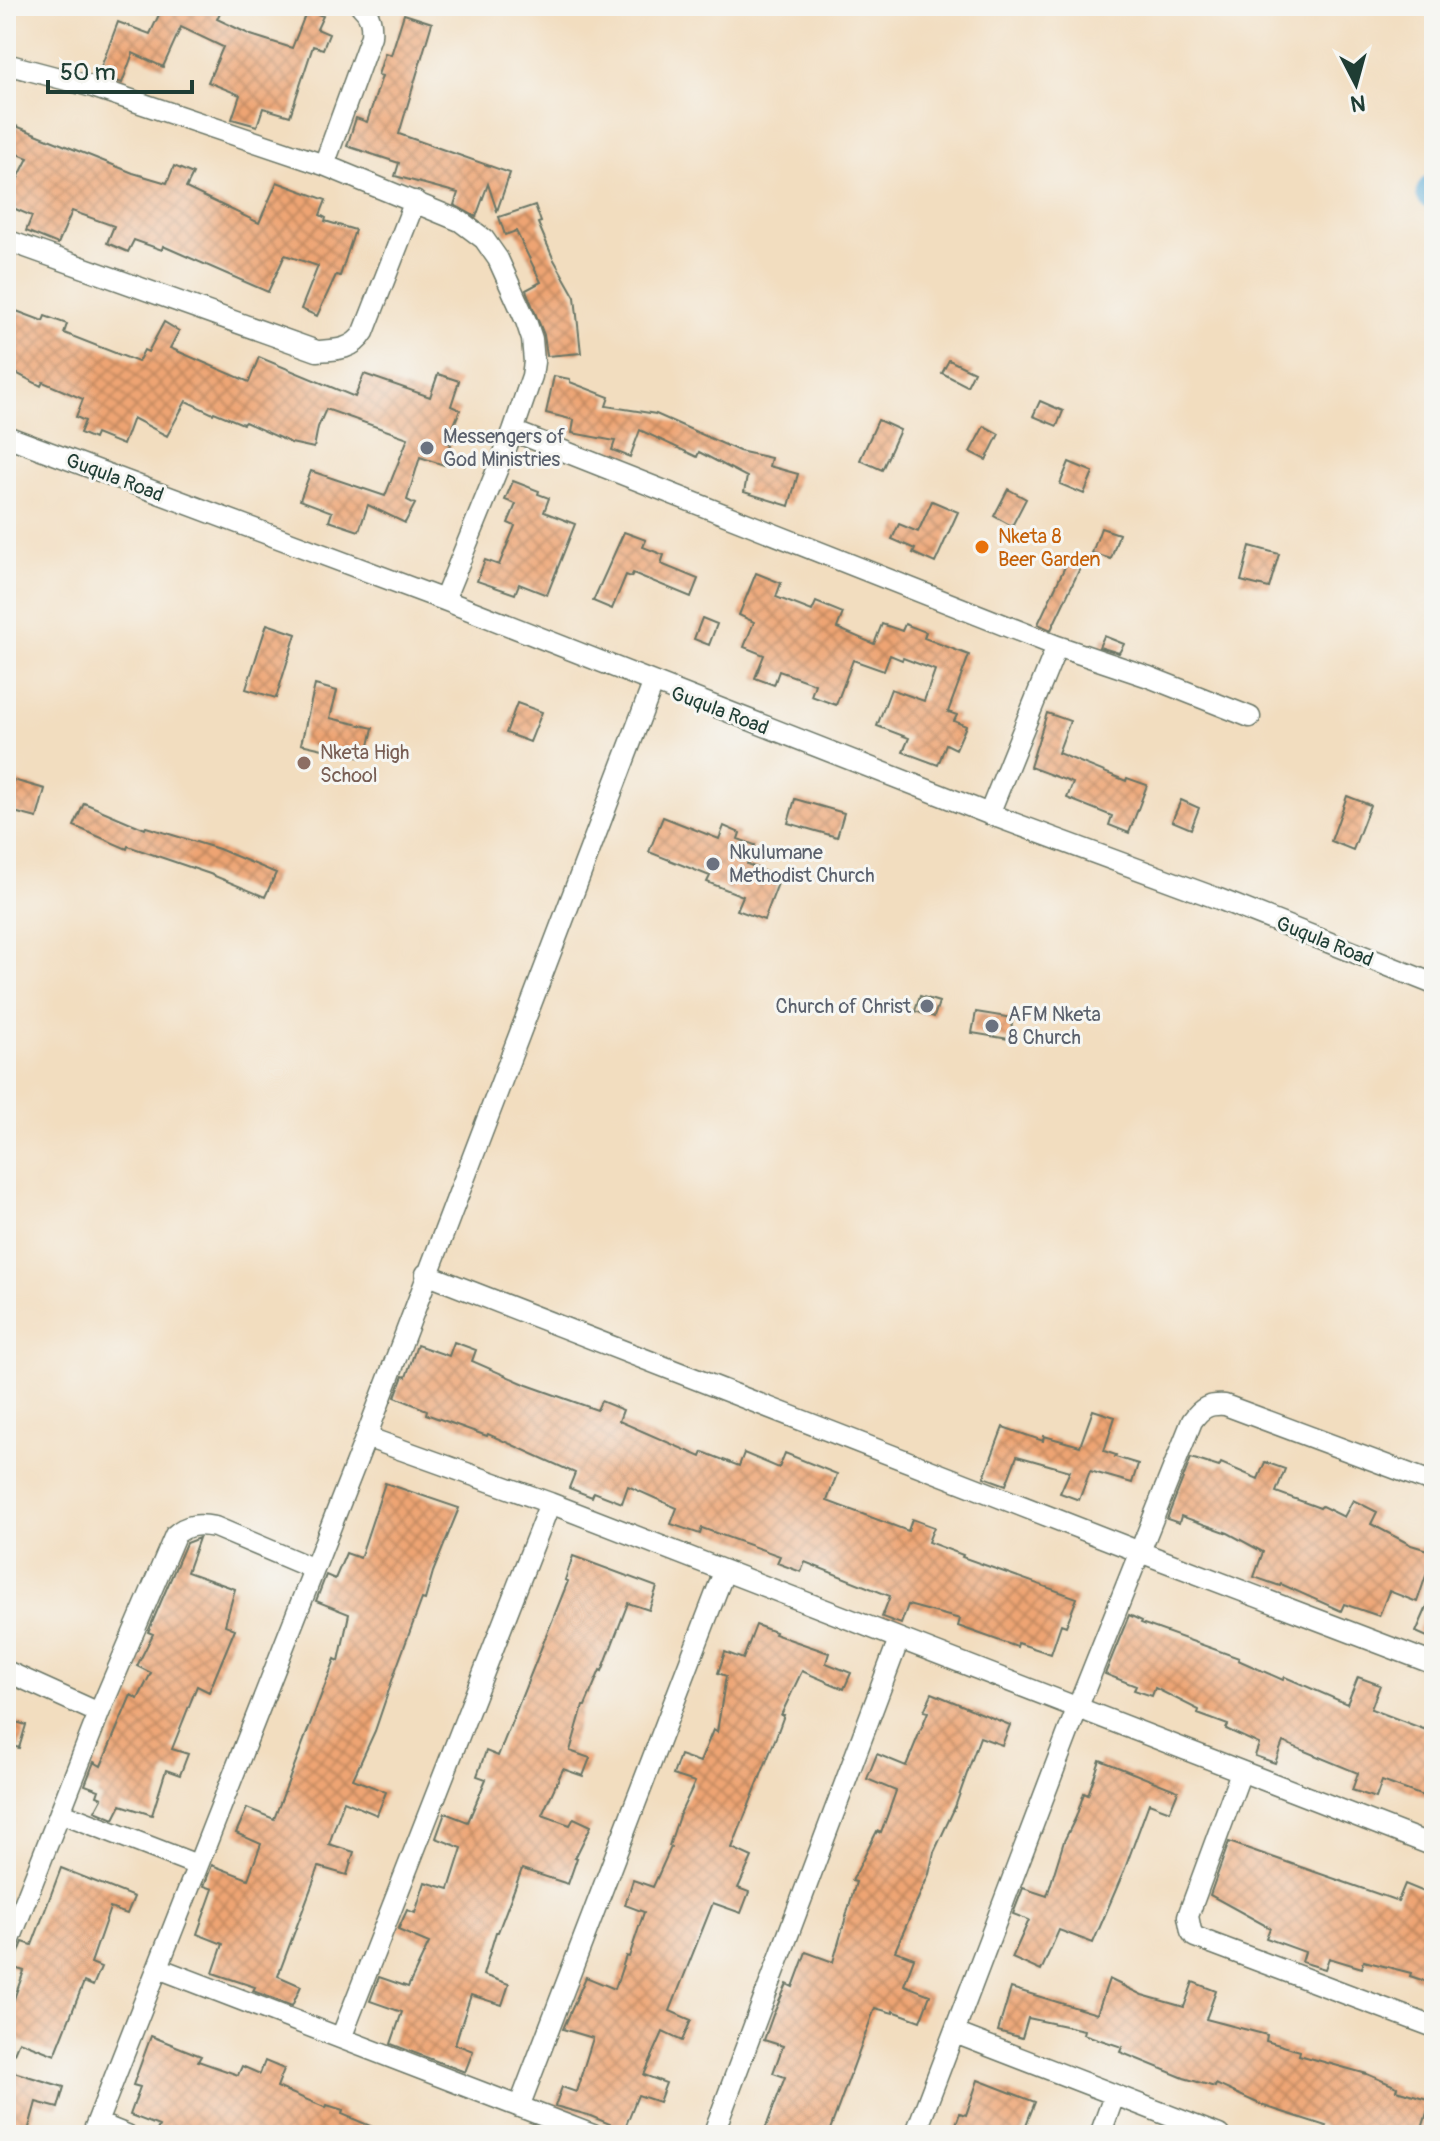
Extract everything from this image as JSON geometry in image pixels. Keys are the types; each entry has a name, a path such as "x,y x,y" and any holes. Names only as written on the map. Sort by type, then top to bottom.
{"street":[{"path":"324,165 371,36 372,23 361,6"},
{"path":"6,64 104,90 324,165 460,221 484,239 498,259 526,321 532,339 534,362 513,431 444,600"},
{"path":"6,240 317,351 338,350 359,341 364,332 415,201"},
{"path":"513,431 1057,646 1149,677 1250,717"},
{"name":"Guqula Road","path":"6,436 444,600 653,684 1434,984"},
{"path":"989,814 1057,646"},
{"path":"127,2135 95,2129 366,1437 653,684"},
{"path":"426,1274 1434,1664"},
{"path":"915,2135 1077,1709 1192,1421 1199,1411 1213,1404 1225,1405 1434,1483"},
{"path":"366,1437 550,1503 1434,1846"},
{"path":"341,2038 550,1503"},
{"path":"6,1950 99,1713 175,1535 183,1527 198,1524 215,1527 314,1569"},
{"path":"519,2107 724,1572"},
{"path":"713,2135 899,1639"},
{"path":"6,1671 99,1713"},
{"path":"1241,1772 1188,1916 1195,1937 1434,2027"},
{"path":"60,1812 197,1865"},
{"path":"158,1968 593,2135"},
{"path":"955,2033 1219,2135"},
{"path":"1100,2135 1114,2096"}],"building":[{"path":"163,6 184,6 197,12 199,6 223,6 217,19 251,35 292,48 307,10 323,16 317,29 329,34 323,49 313,46 290,116 263,108 257,126 232,119 240,95 208,82 223,47 181,27 163,67 133,53 122,83 98,75 118,22 150,34"},
{"path":"404,14 432,23 399,134 510,173 497,211 488,184 476,217 454,205 458,193 395,176 399,163 347,146 356,118 367,122 382,76 378,75 385,53 391,55"},
{"path":"6,122 133,173 167,183 174,166 193,174 186,188 259,223 277,182 326,200 320,215 326,218 325,221 355,230 340,276 336,275 317,316 301,309 318,266 285,255 268,292 163,246 162,250 134,240 128,252 107,243 114,226 72,211 58,244 26,231 32,216 6,205 6,202 28,158 6,149"},
{"path":"535,205 541,222 538,223 553,258 575,297 581,353 547,356 544,335 526,290 541,282 516,231 505,235 499,217"},
{"path":"11,309 43,321 45,316 67,324 64,333 138,362 144,350 148,352 164,322 179,331 170,348 249,382 259,357 355,397 364,374 430,397 438,374 459,381 451,406 460,410 447,442 451,444 444,465 420,457 407,500 415,504 405,523 368,505 359,531 329,521 332,512 300,500 311,471 385,496 408,438 326,409 314,448 291,443 245,422 243,424 213,414 186,401 167,436 133,418 123,445 96,434 94,439 80,433 85,421 76,417 83,399 43,382 41,386 6,368 6,322"},
{"path":"949,360 974,372 967,386 942,373"},
{"path":"554,376 570,379 570,382 609,397 606,406 656,414 739,451 771,458 769,466 798,474 789,506 744,492 747,477 699,452 697,457 640,430 630,457 612,450 615,441 572,433 574,420 546,413"},
{"path":"1040,401 1063,411 1057,426 1033,416"},
{"path":"878,420 900,430 882,470 860,460"},
{"path":"984,426 999,434 986,460 970,452"},
{"path":"1069,462 1093,472 1084,494 1060,484"},
{"path":"513,481 549,498 544,512 575,524 547,595 519,584 515,594 477,581 485,560 499,565 515,526 508,523 516,504 505,500"},
{"path":"1008,489 1026,499 1012,526 994,516"},
{"path":"932,501 958,512 935,563 913,553 915,549 892,539 899,524 918,532"},
{"path":"1101,528 1119,534 1111,559 1092,553"},
{"path":"624,532 646,540 643,547 664,555 661,564 698,579 691,597 633,573 631,577 626,575 612,609 593,601"},
{"path":"1250,546 1279,554 1269,588 1241,581"},
{"path":"1069,558 1082,564 1051,630 1038,624"},
{"path":"756,573 781,583 776,597 812,611 816,602 843,613 837,628 874,644 882,624 902,631 905,624 926,632 924,638 969,655 948,712 957,715 954,721 966,726 956,749 946,744 938,765 903,752 909,738 877,726 891,689 924,701 935,670 903,658 890,655 884,671 853,660 836,705 811,696 815,684 779,671 774,685 755,678 764,655 744,647 754,622 739,615"},
{"path":"702,618 717,624 709,645 694,639"},
{"path":"267,624 296,634 276,698 246,689"},
{"path":"1104,636 1124,644 1119,653 1099,647"},
{"path":"315,685 337,691 330,718 373,728 366,759 301,744"},
{"path":"517,703 542,712 530,742 506,733"},
{"path":"1047,713 1070,721 1058,753 1126,781 1127,778 1147,785 1129,833 1109,825 1112,816 1067,798 1073,783 1030,767"},
{"path":"6,778 45,789 37,818 6,810"},
{"path":"1347,796 1370,805 1353,850 1331,841"},
{"path":"795,799 844,813 837,837 788,823"},
{"path":"1181,800 1199,808 1191,829 1172,821"},
{"path":"84,803 145,829 219,849 276,873 265,897 210,874 128,846 127,849 74,826"},
{"name":"Nkulumane Methodist Church","path":"663,817 719,839 724,826 740,833 738,839 755,845 747,864 780,878 764,920 737,910 743,896 707,882 710,876 649,852"},
{"name":"Church of Christ","path":"920,996 939,1002 934,1017 915,1011"},
{"name":"AFM Nketa 8 Church","path":"976,1012 1013,1018 1009,1039 972,1033"},
{"path":"454,1342 476,1350 472,1361 527,1385 597,1410 601,1401 623,1410 619,1421 701,1457 703,1452 739,1466 744,1453 779,1468 785,1453 837,1474 827,1501 908,1531 912,1519 934,1527 928,1542 1077,1598 1066,1626 1061,1624 1051,1654 1018,1643 1017,1647 958,1626 960,1619 908,1605 901,1624 882,1617 890,1596 805,1562 801,1572 777,1563 780,1556 702,1528 700,1534 671,1524 677,1508 628,1486 622,1503 594,1492 592,1497 569,1488 575,1473 488,1434 426,1414 427,1410 395,1397 417,1345 449,1356"},
{"path":"1093,1410 1115,1417 1104,1451 1138,1464 1132,1483 1090,1471 1079,1500 1060,1493 1070,1471 1017,1456 1006,1485 984,1477 1003,1427 1043,1441 1044,1436 1080,1446"},
{"path":"1191,1458 1219,1467 1221,1463 1258,1479 1265,1462 1285,1469 1276,1492 1320,1508 1322,1506 1344,1517 1353,1500 1377,1512 1371,1524 1411,1545 1434,1552 1417,1602 1389,1591 1379,1616 1344,1604 1341,1611 1281,1584 1254,1577 1263,1552 1228,1533 1181,1516 1179,1523 1167,1519"},
{"path":"385,1483 459,1508 425,1600 422,1599 375,1731 353,1779 386,1792 377,1815 344,1801 329,1844 354,1852 347,1875 319,1867 278,1976 301,1986 292,2006 253,1991 255,1987 213,1973 223,1944 197,1934 213,1889 204,1886 212,1865 248,1879 261,1844 236,1833 247,1808 274,1819 335,1659 339,1661 349,1614 316,1601 326,1575 335,1579 346,1553 360,1558"},
{"path":"199,1538 187,1572 235,1589 225,1625 235,1629 209,1692 197,1686 172,1749 188,1754 180,1775 166,1770 152,1815 121,1805 114,1819 95,1811 102,1798 97,1796 99,1790 85,1785 94,1762 101,1766 131,1695 138,1699 151,1673 137,1666 153,1634 148,1632 186,1543"},
{"path":"573,1556 657,1587 649,1610 628,1603 602,1671 583,1706 570,1751 590,1758 583,1776 563,1769 542,1815 570,1825 574,1818 591,1826 575,1858 568,1884 522,1869 496,1932 483,1975 509,1984 502,2005 471,1995 455,2044 473,2051 465,2072 391,2044 402,2012 370,2001 379,1977 408,1987 429,1943 398,1930 407,1910 415,1913 425,1882 449,1889 462,1848 436,1838 445,1813 468,1822 486,1779 477,1776 486,1751 498,1756 568,1581 565,1580"},
{"path":"1434,1591 1434,1640 1416,1632"},
{"path":"1129,1615 1141,1623 1239,1658 1283,1680 1285,1677 1347,1704 1358,1677 1380,1685 1371,1709 1434,1733 1434,1800 1382,1781 1376,1798 1352,1790 1358,1773 1283,1742 1275,1763 1255,1756 1259,1744 1226,1729 1228,1725 1198,1714 1199,1710 1155,1688 1152,1696 1105,1674"},
{"path":"756,1625 829,1653 826,1663 851,1673 844,1689 802,1671 781,1715 784,1715 732,1848 752,1857 738,1888 749,1892 741,1913 713,1903 670,2011 691,2020 682,2041 663,2032 644,2075 666,2083 659,2102 638,2095 624,2130 555,2106 562,2087 576,2092 593,2038 563,2029 586,1977 615,1989 644,1912 625,1905 633,1880 653,1887 695,1782 673,1775 680,1755 700,1762 713,1730 717,1732 726,1676 718,1673 725,1652 743,1659"},
{"path":"932,1693 1010,1725 1002,1745 980,1737 955,1807 934,1852 929,1874 895,1951 914,1958 904,1985 930,1995 920,2021 875,2008 828,2135 763,2135 785,2077 773,2073 783,2046 764,2040 773,2015 787,1984 793,1987 806,1952 833,1962 856,1882 852,1881 877,1831 881,1833 896,1791 867,1779 877,1754 906,1766 928,1712 924,1711"},
{"path":"6,1719 26,1725 19,1748 6,1744"},
{"path":"1100,1760 1178,1791 1170,1811 1149,1803 1093,1943 1059,1930 1041,1971 1012,1958 1029,1920 1013,1914 1023,1888 1047,1896 1064,1841 1084,1793 1088,1795"},
{"path":"1229,1842 1398,1901 1405,1884 1434,1896 1434,1984 1410,1976 1411,1973 1364,1961 1362,1968 1329,1958 1325,1969 1302,1962 1305,1952 1266,1938 1270,1928 1210,1895"},
{"path":"61,1868 134,1897 127,1914 110,1908 91,1963 101,1967 93,1986 84,1982 55,2055 19,2041 7,2070 64,2087 58,2108 36,2102 27,2135 6,2135 6,2021 24,1971 8,1966 18,1955 23,1942 32,1945"},
{"path":"1109,1979 1142,1995 1184,2007 1193,1982 1216,1991 1206,2019 1267,2035 1266,2041 1300,2051 1299,2055 1367,2074 1397,2087 1396,2090 1431,2100 1420,2135 1336,2135 1324,2130 1326,2126 1264,2106 1216,2084 1215,2087 1184,2078 1120,2052 1122,2047 1083,2034 1084,2030 1028,2018 1022,2038 998,2031 1011,1988 1097,2014"},
{"path":"151,2036 201,2056 198,2061 238,2075 242,2066 260,2074 265,2061 284,2069 277,2087 326,2108 327,2105 343,2110 342,2114 391,2135 155,2135 159,2126 130,2115 140,2087 133,2085"},
{"path":"978,2080 1035,2102 1022,2135 967,2135 954,2130 960,2113 966,2115"}],"place":[{"name":"Messengers of God Ministries","path":"427,448"},
{"name":"Nketa 8 Beer Garden","path":"982,547"},
{"name":"Nketa High School","path":"304,763"},
{"name":"Nkulumane Methodist Church","path":"713,864"},
{"name":"Church of Christ","path":"927,1006"},
{"name":"AFM Nketa 8 Church","path":"992,1026"}]}
